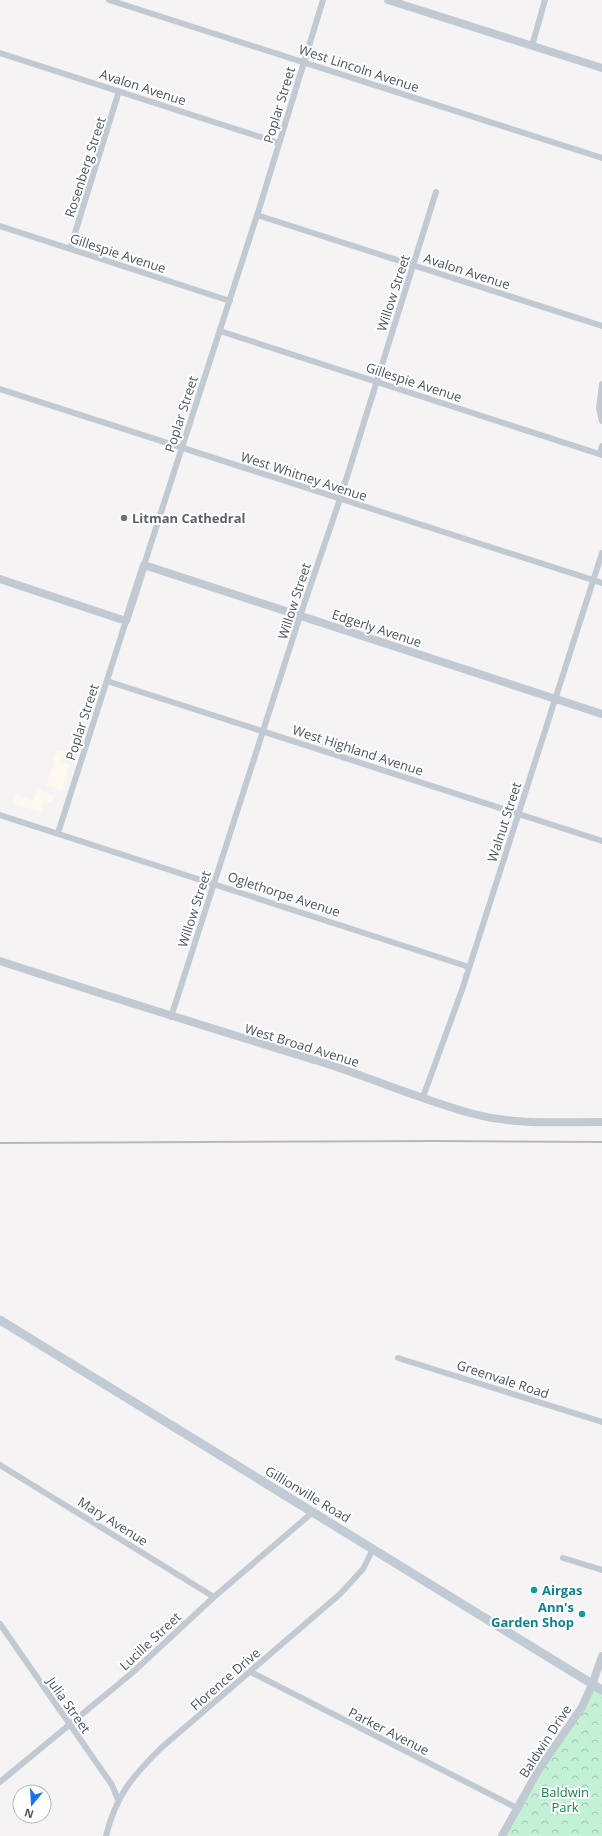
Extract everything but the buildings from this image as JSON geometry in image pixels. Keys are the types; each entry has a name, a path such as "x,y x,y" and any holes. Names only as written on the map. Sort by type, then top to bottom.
{"main road":[{"name":"Gillionville Road","path":"0,1320 602,1690"}],"street":[{"name":"West Lincoln Avenue","path":"109,0 602,158"},
{"name":"Poplar Street","path":"58,833 230,301 323,0"},
{"path":"388,0 602,68"},
{"path":"532,46 545,0"},
{"name":"Avalon Avenue","path":"0,53 279,143"},
{"name":"Rosenberg Street","path":"70,249 119,91"},
{"name":"Willow Street","path":"171,1017 300,616 340,499 436,192"},
{"name":"Avalon Avenue","path":"257,215 602,326"},
{"name":"Gillespie Avenue","path":"0,226 230,301"},
{"name":"Gillespie Avenue","path":"220,332 376,381 601,455"},
{"path":"602,384 599,408 602,421"},
{"name":"West Whitney Avenue","path":"0,389 602,583"},
{"path":"601,455 602,446"},
{"name":"Walnut Street","path":"423,1097 469,967 602,553"},
{"name":"Edgerly Avenue","path":"144,565 602,714"},
{"path":"0,579 126,621"},
{"name":"West Highland Avenue","path":"107,681 602,842"},
{"name":"Oglethorpe Avenue","path":"0,815 214,883 469,967"},
{"name":"West Broad Avenue","path":"0,962 171,1017 323,1063 474,1114 501,1119 542,1122 602,1122"},
{"name":"Greenvale Road","path":"398,1358 602,1422"},
{"name":"Mary Avenue","path":"0,1465 214,1596"},
{"name":"Lucille Street","path":"0,1782 132,1673 214,1596 312,1512"},
{"name":"Florence Drive","path":"106,1836 111,1816 118,1800 134,1776 161,1748 251,1672 355,1580 363,1569 373,1549"},
{"path":"563,1558 602,1570"},
{"name":"Julia Street","path":"0,1624 112,1786 118,1800"},
{"name":"Baldwin Drive","path":"502,1836 540,1769 582,1708 602,1656"},
{"name":"Parker Avenue","path":"251,1672 517,1808"}],"shaded area":[{"path":"56,750 65,752 62,762 69,765 62,790 46,785 55,761 53,760"},
{"path":"38,789 54,796 52,803 44,800 41,813 13,803 16,795 33,801"}],"green space":[{"name":"Baldwin Park","path":"593,1686 602,1691 602,1836 503,1836"}],"railway":[{"path":"0,1143 436,1141 602,1142"}],"place":[{"name":"Litman Cathedral","path":"124,518"},
{"name":"Airgas","path":"534,1590"},
{"name":"Ann's Garden Shop","path":"582,1614"}]}
